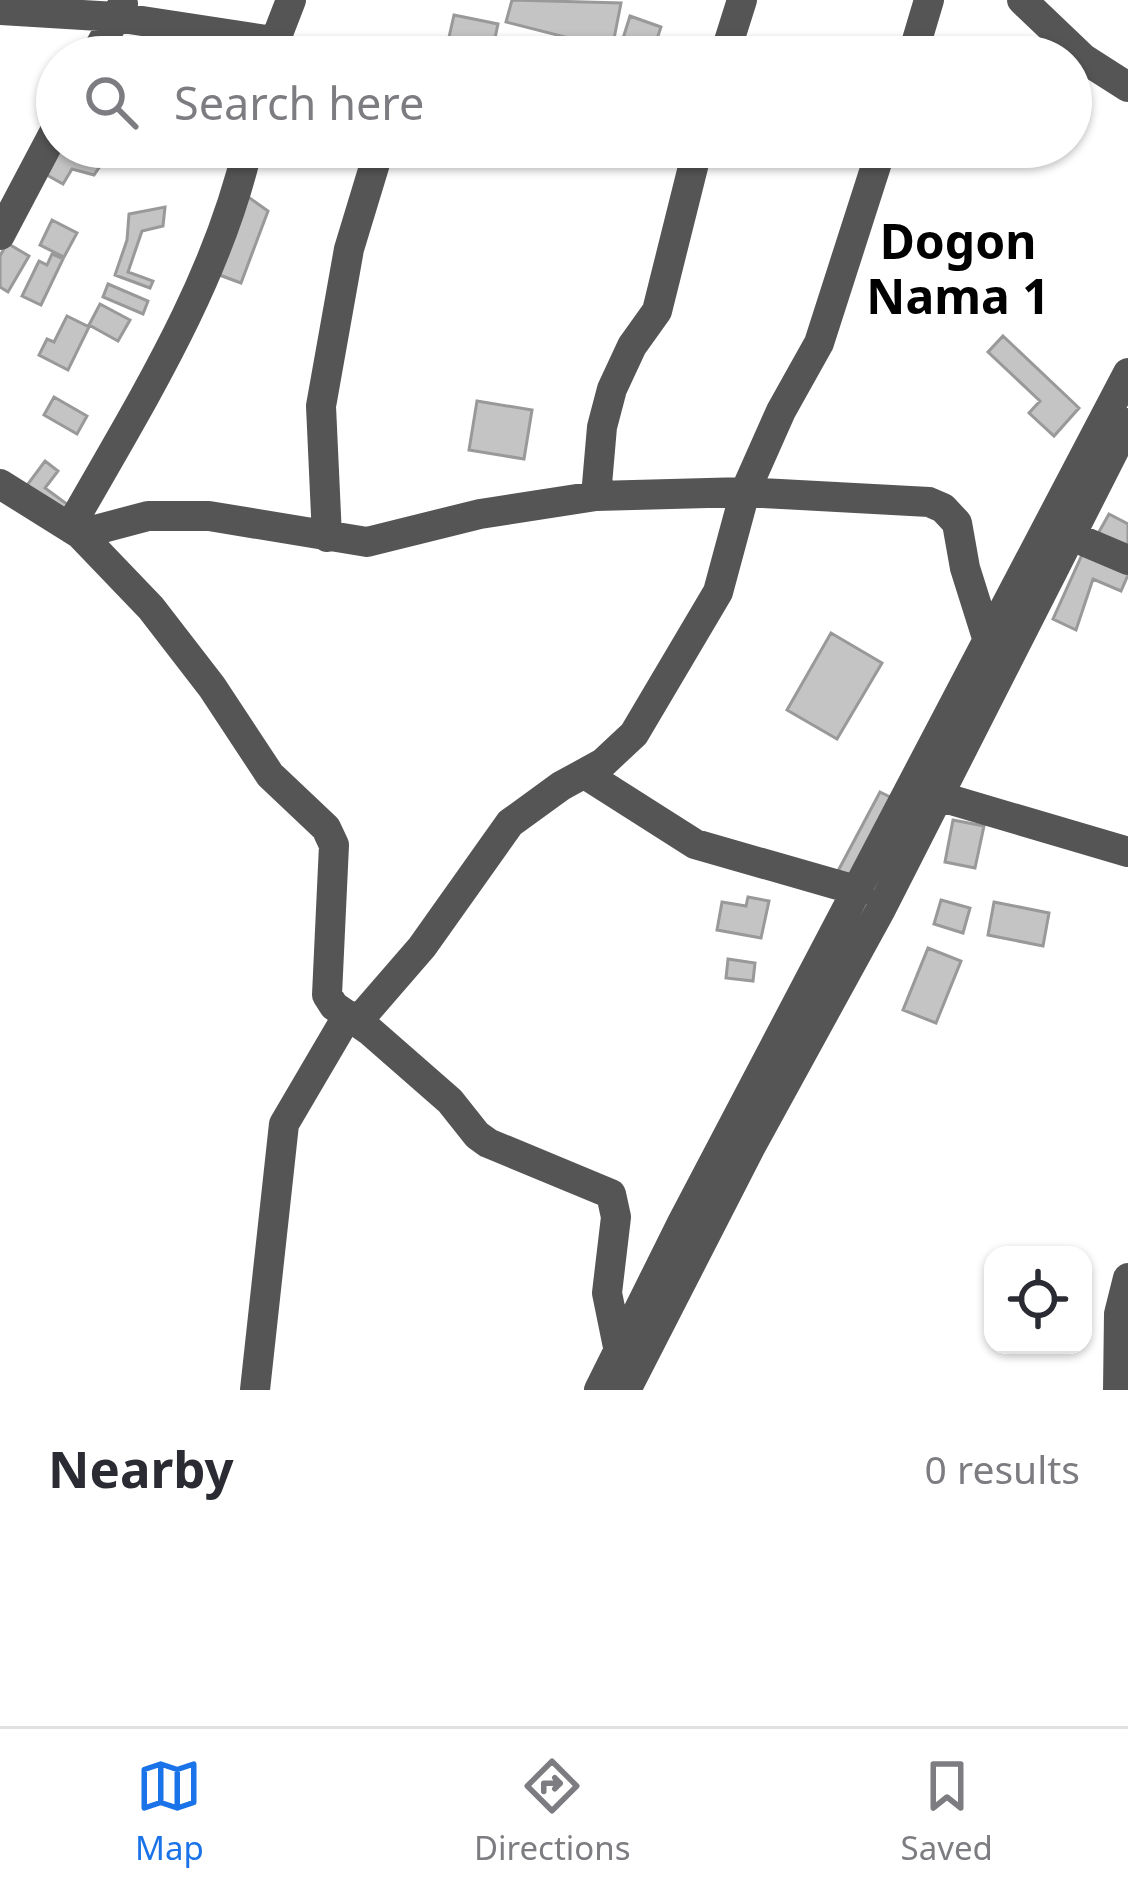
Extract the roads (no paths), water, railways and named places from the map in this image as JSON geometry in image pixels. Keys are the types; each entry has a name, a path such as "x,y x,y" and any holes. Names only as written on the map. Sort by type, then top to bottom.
{"street":[{"path":"281,36 291,0"},
{"path":"731,36 742,0"},
{"path":"918,36 929,0"},
{"path":"1026,2 1061,36"},
{"path":"105,36 120,9"},
{"path":"0,10 120,9 218,36"},
{"path":"1092,64 1128,87"},
{"path":"0,236 36,167"},
{"path":"75,531 207,274 243,168"},
{"path":"327,537 321,406 349,249 374,168"},
{"path":"596,496 602,428 612,389 632,346 657,311 693,168"},
{"path":"256,1390 284,1124 352,1018 422,947 510,823 585,774 634,734 709,607 736,534 745,493 781,411 819,343 875,168"},
{"path":"626,1390 693,1229 859,891 927,792 988,641 1128,373"},
{"path":"599,1390 618,1347 693,1229 1128,423"},
{"path":"0,484 75,531 151,608 212,687 270,776 326,828 334,845 326,983 334,1006 450,1100 488,1143 611,1194 616,1217 607,1293 618,1347"},
{"path":"75,531 148,516 209,515 368,542 480,514 596,496 745,493 929,502 943,508 957,523 965,568 988,641"},
{"path":"1069,536 1128,560"},
{"path":"585,774 695,844 859,891"},
{"path":"927,792 1128,852"},
{"path":"1118,1390 1119,1314 1128,1278"}],"district":[{"name":"Dogon Nama 1","path":"958,270"}]}
